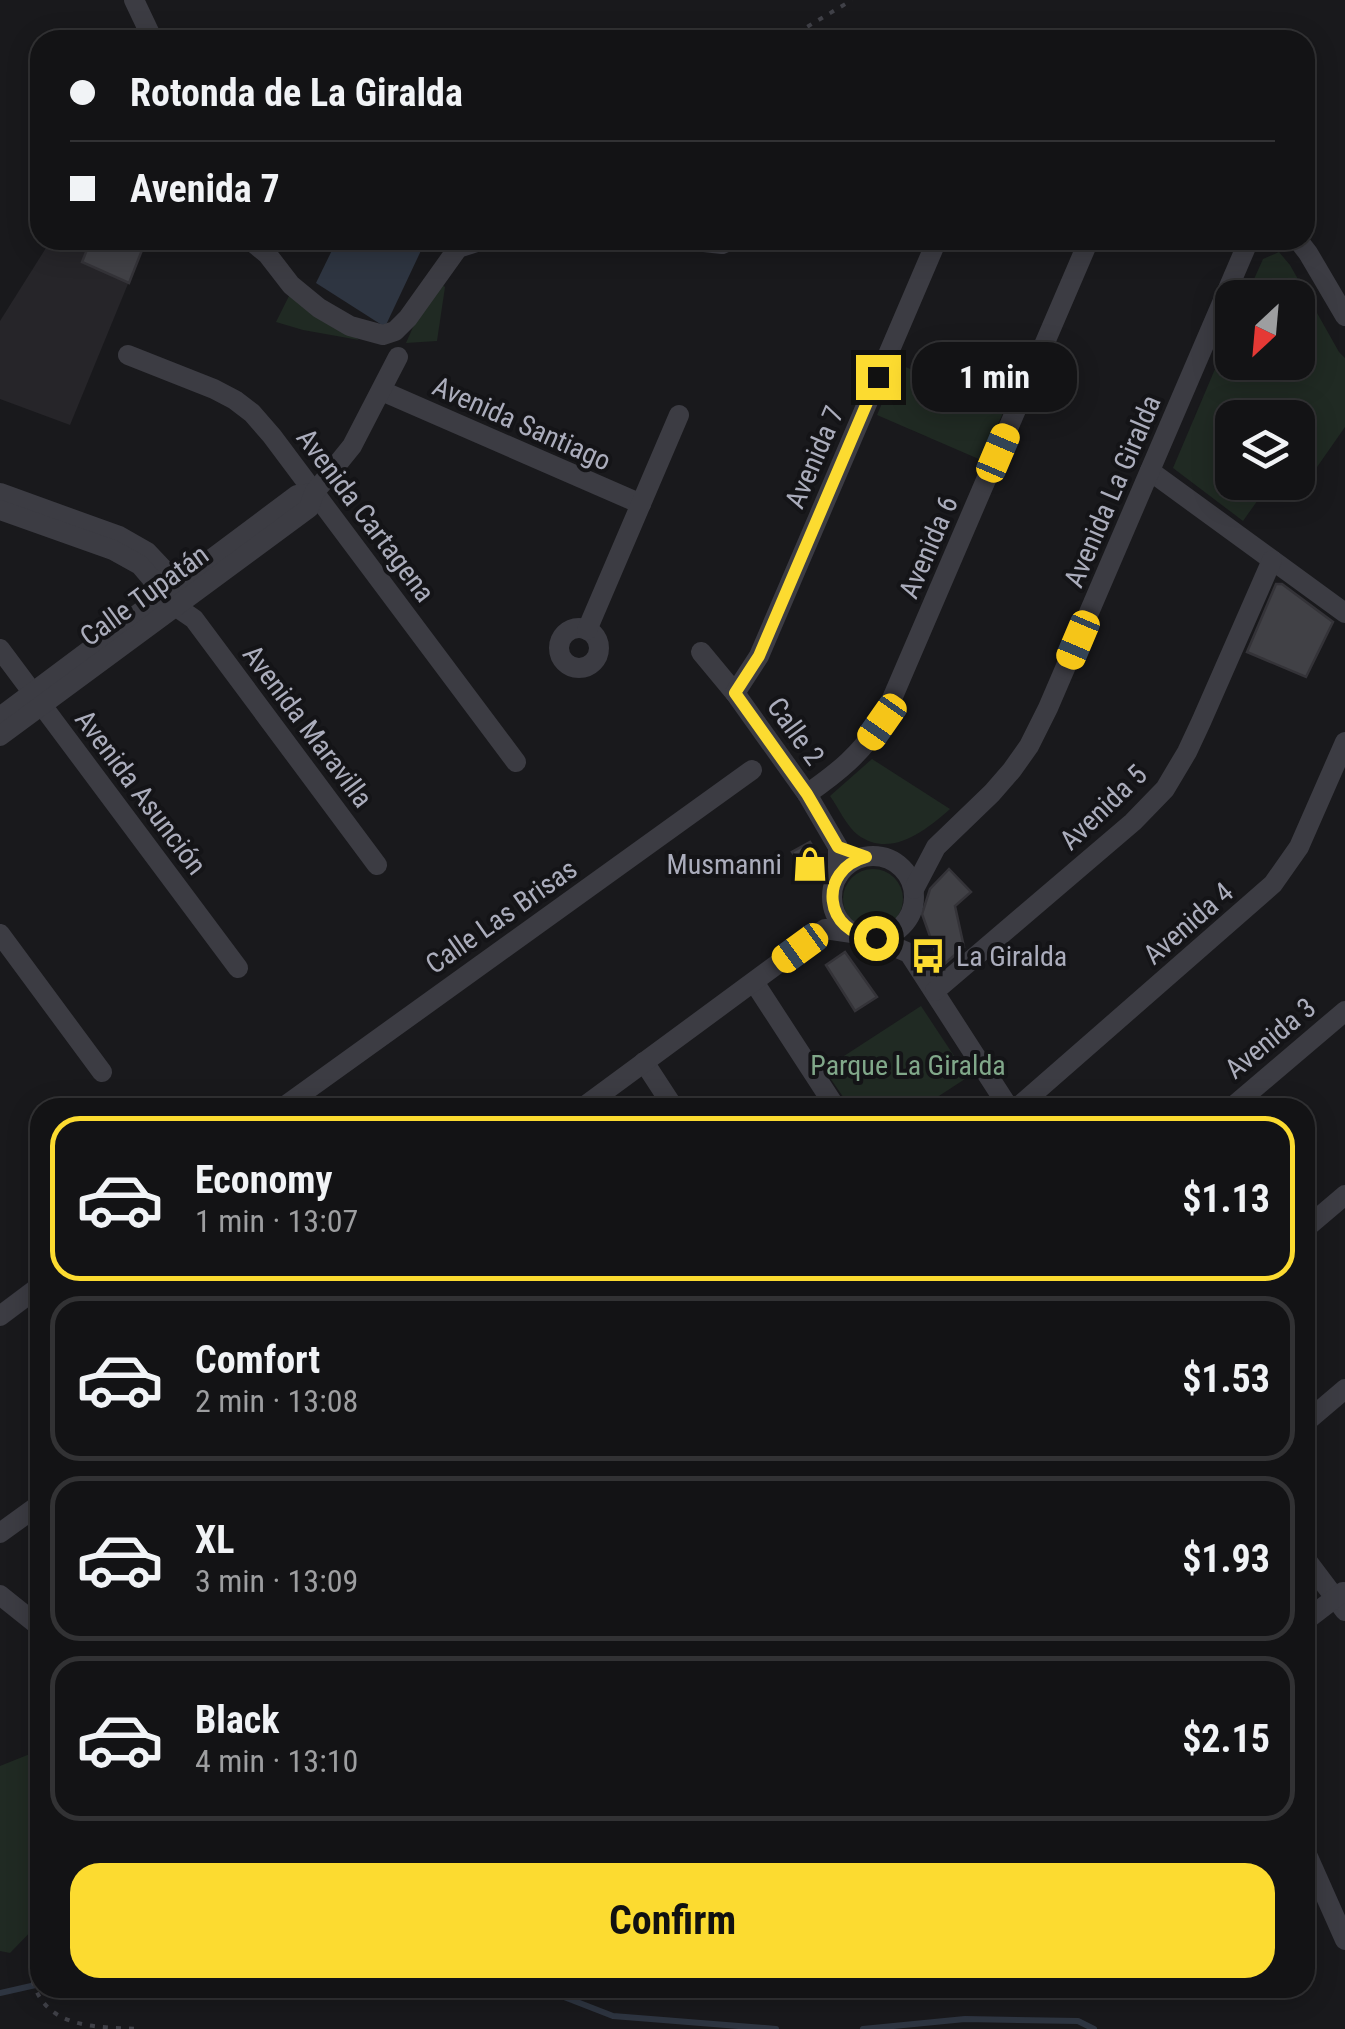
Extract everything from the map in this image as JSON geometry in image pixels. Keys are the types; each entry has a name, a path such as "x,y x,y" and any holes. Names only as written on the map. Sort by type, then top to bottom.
{"street":[{"path":"134,0 148,30"},
{"path":"262,250 291,285 318,308 350,326 383,335 396,331 408,318 457,250"},
{"name":"Avenida 7","path":"735,693 759,656 933,250"},
{"name":"Avenida 6","path":"807,794 844,768 882,722 1084,250"},
{"name":"Avenida La Giralda","path":"894,861 914,858 936,847 992,793 1029,746 1245,250"},
{"path":"1306,250 1345,316"},
{"name":"Avenida Cartagena","path":"128,355 214,389 252,413 516,762"},
{"name":"Calle Tupatán","path":"0,736 37,699 177,594 308,508 314,493 352,446 398,357"},
{"name":"Avenida Santiago","path":"382,391 641,504"},
{"path":"587,630 679,415"},
{"path":"1150,471 1345,613"},
{"name":"Avenida Maravilla","path":"0,493 118,536 147,552 378,865"},
{"name":"Avenida Maravilla","path":"0,510 113,550 177,594"},
{"name":"Avenida 5","path":"935,991 1134,822 1164,789 1187,752 1272,560"},
{"name":"Avenida Asunción","path":"0,649 238,968"},
{"name":"Calle 2","path":"700,652 735,693 807,794 838,847"},
{"name":"Calle Tupatán","path":"0,717 37,699"},
{"name":"Avenida 4","path":"1028,1098 1273,884 1299,847 1345,742"},
{"name":"Calle Las Brisas","path":"296,1098 752,770"},
{"path":"595,1098 825,929 838,876 838,847 866,857"},
{"name":"Avenida La Giralda","path":"914,890 936,847"},
{"path":"838,876 855,860 866,857 894,861 904,868 914,890 908,953"},
{"path":"833,904 836,917 852,933"},
{"path":"876,938 897,929 910,912"},
{"path":"825,929 876,938 908,953 1003,1098"},
{"path":"0,934 102,1072"},
{"path":"754,982 829,1098"},
{"name":"Avenida 3","path":"1243,1098 1345,1011"},
{"path":"644,1062 667,1098"},
{"path":"1315,1220 1345,1195"},
{"path":"0,1316 30,1294"},
{"path":"1315,1414 1345,1389"},
{"path":"0,1534 30,1512"},
{"path":"1315,1570 1341,1600 1315,1615"},
{"path":"0,1595 30,1619"},
{"path":"1315,1872 1345,1940"}],"path":[{"path":"802,30 852,0"},
{"path":"37,1998 55,2014 79,2024 139,2029"}],"shaded area":[{"path":"45,250 142,250 70,425 0,399 0,321"}],"green space":[{"path":"1279,252 1298,280 1254,280 1263,259"},
{"path":"441,284 445,287 437,341 406,343 421,309"},
{"path":"290,294 359,340 276,322"},
{"path":"1315,309 1345,358 1345,427 1315,470 1315,400 1215,400 1215,500 1173,468 1215,369 1215,380 1315,380"},
{"path":"899,364 1004,411 981,460 877,415"},
{"path":"1215,500 1258,500 1243,521"},
{"path":"872,759 950,809 919,833 895,843 870,842 858,835 830,796"},
{"path":"873,869 894,878 903,899 894,920 873,929 852,920 843,899 852,878"},
{"name":"Parque La Giralda","path":"921,1006 968,1077 936,1098 844,1098 824,1069"},
{"path":"30,1754 30,1932 10,1953 0,1951 0,1766"}],"water":[{"path":"332,250 421,250 385,327 316,283"}],"building":[{"path":"87,250 142,250 129,283 82,262"},
{"path":"1276,584 1282,584 1333,622 1306,677 1247,652"},
{"name":"Musmanni","path":"810,842 819,857 820,870 810,876 792,852"},
{"path":"949,869 971,892 955,906 964,947 941,967 922,914 930,889"},
{"path":"845,952 877,997 855,1011 826,965"}],"waterway":[{"path":"0,1993 30,1986"},
{"path":"567,1998 613,2016 776,2029"},
{"path":"863,2029 965,2019 1078,2021 1094,2029"}],"place":[{"name":"Musmanni","path":"810,864"},
{"name":"La Giralda","path":"928,956"}],"route":[{"path":"876,938 852,933 836,917 833,904 838,876 846,866 866,857 838,847 807,794 735,693 759,656 878,377"}]}
